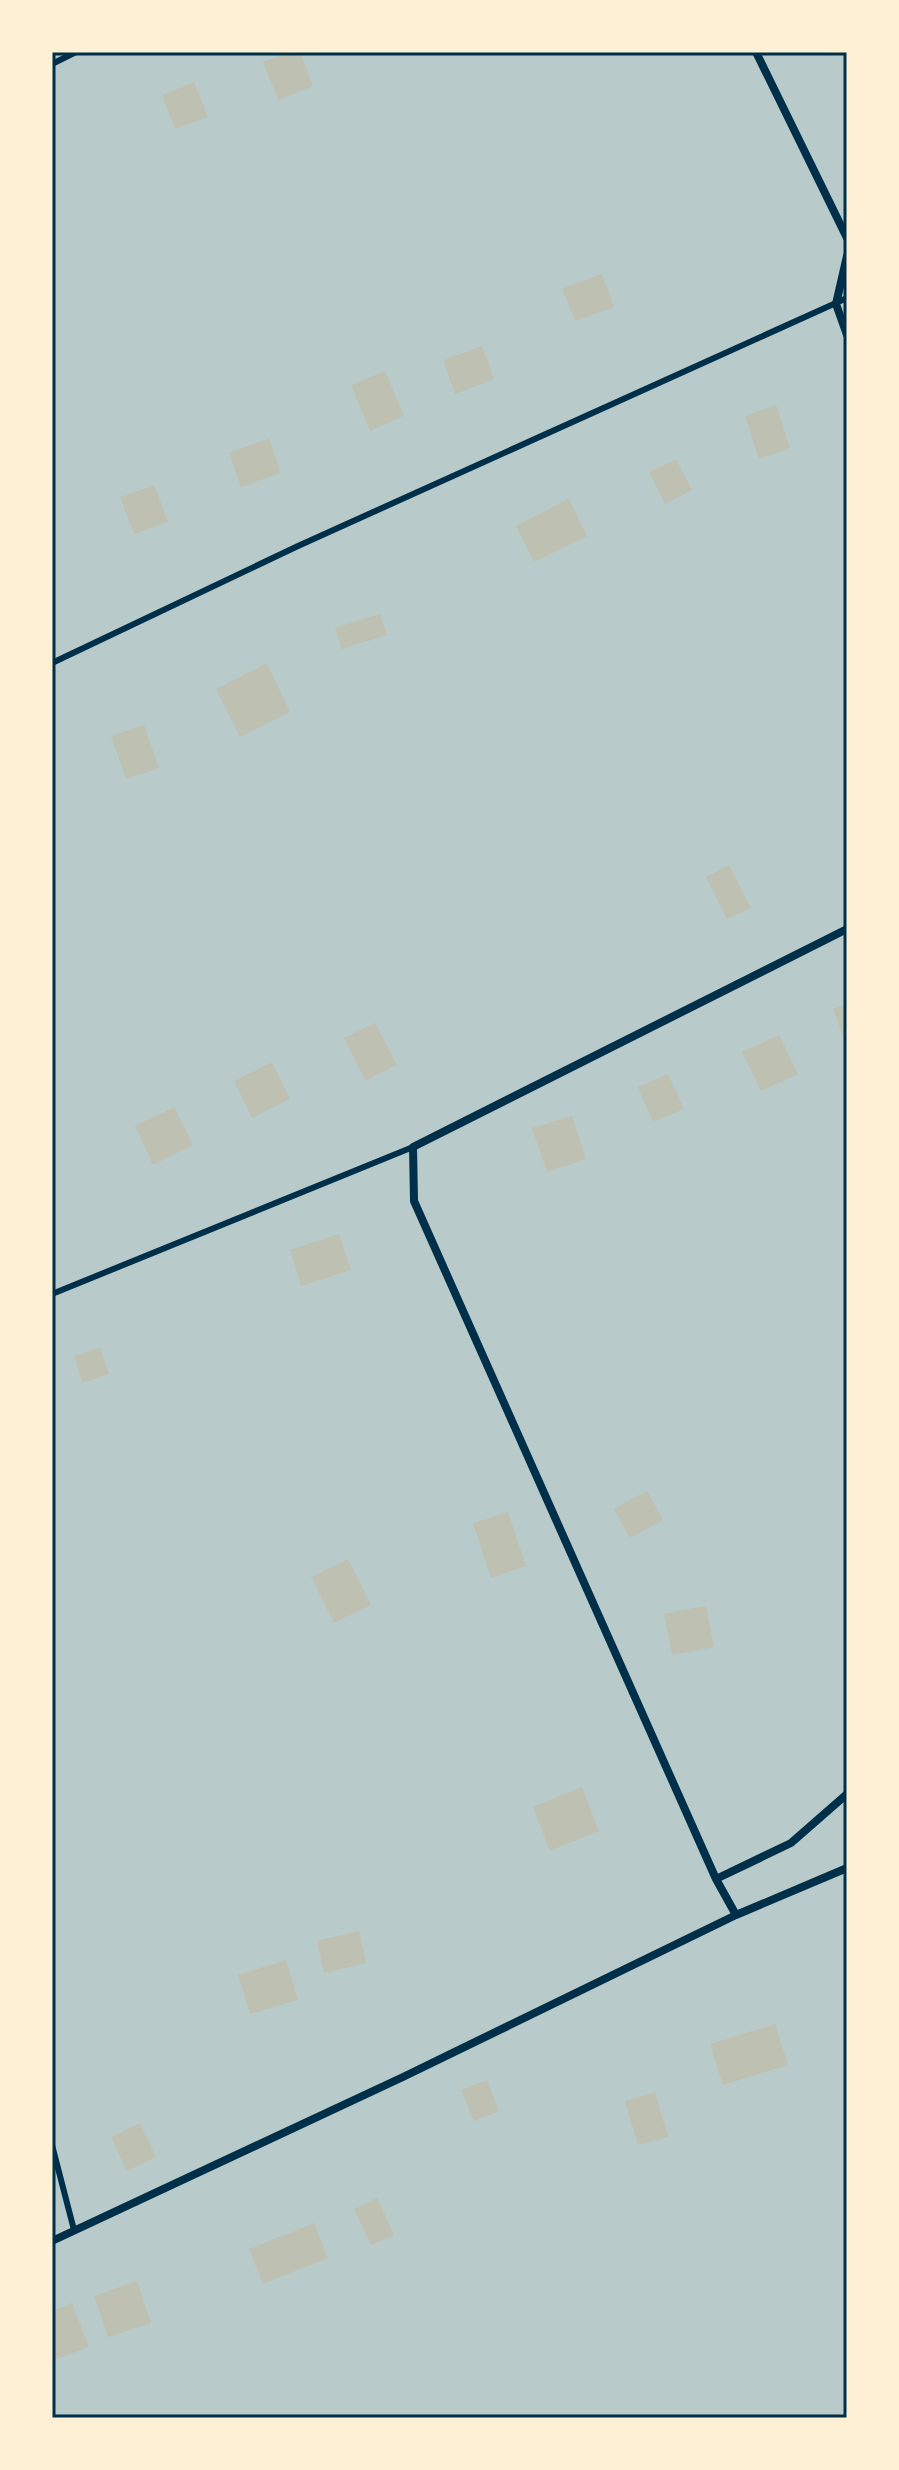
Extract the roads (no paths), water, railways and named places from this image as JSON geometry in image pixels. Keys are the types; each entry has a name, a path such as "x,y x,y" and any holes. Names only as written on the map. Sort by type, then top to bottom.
{"street":[{"path":"756,52 847,238"},
{"path":"847,256 836,304 847,335"},
{"path":"736,1915 716,1879 414,1201 413,1147 847,929"},
{"path":"716,1879 791,1843 847,1794"},
{"path":"52,2241 403,2077 736,1915 847,1868"}],"lane":[{"path":"52,64 76,52"},
{"path":"52,663 298,546 847,298"},
{"path":"52,1294 413,1147"},
{"path":"52,2145 74,2230"}]}
